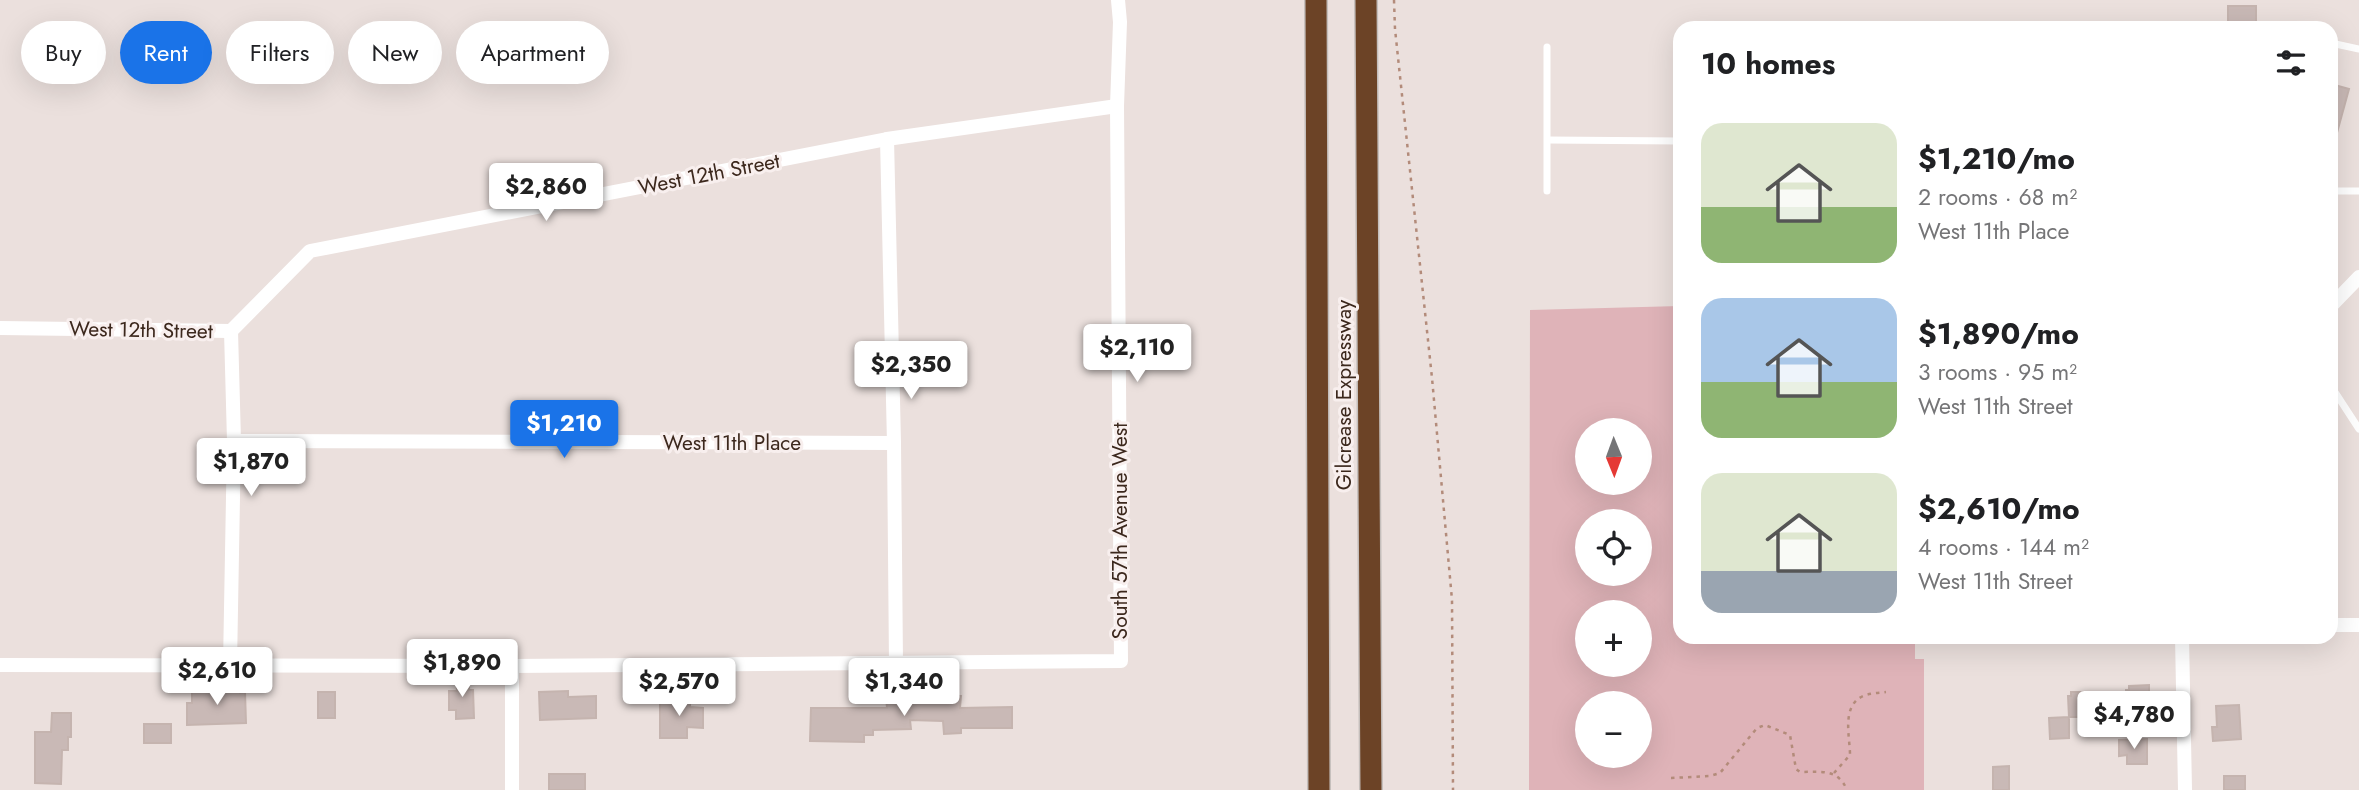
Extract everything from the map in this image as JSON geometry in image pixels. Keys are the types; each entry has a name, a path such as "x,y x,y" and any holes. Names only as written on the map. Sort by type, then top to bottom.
{"highway":[{"name":"Gilcrease Expressway","path":"1316,0 1319,790"},
{"name":"Gilcrease Expressway","path":"1366,0 1371,790"}],"street":[{"name":"South 57th Avenue West","path":"895,664 1121,661 1118,0"},
{"name":"West 12th Street","path":"0,328 231,331 310,251 887,139 1118,106"},
{"path":"0,665 895,664 894,443 887,139"},
{"path":"2338,299 2359,277"},
{"path":"230,665 234,441 231,331"},
{"name":"West 11th Place","path":"234,441 894,443"},
{"path":"2338,625 2359,625"},
{"path":"2182,644 2185,790"},
{"path":"512,666 512,790"}],"lane":[{"path":"2338,44 2359,49"},
{"path":"1547,47 1547,191"},
{"path":"1548,140 1673,141"},
{"path":"2338,191 2359,191"},
{"path":"2338,397 2359,429"}],"path":[{"path":"1394,0 1452,600 1453,790"},
{"path":"1834,774 1850,755 1848,720 1856,703 1863,696 1886,692"},
{"path":"1671,778 1720,773 1757,728 1765,725 1790,735 1796,769 1800,772 1834,774 1842,779 1847,790"}],"shaded area":[{"path":"1673,306 1673,644 1915,644 1915,659 1924,659 1924,790 1529,790 1530,310"}],"building":[{"path":"2228,6 2256,6 2256,21 2228,21"},
{"path":"2338,86 2349,89 2338,129"},
{"path":"456,676 468,676 469,690 473,690 474,718 456,719 456,710 449,710 449,691 457,691"},
{"path":"2149,685 2149,711 2126,711 2126,690 2129,690 2129,686"},
{"path":"199,687 240,688 240,693 245,692 246,723 187,725 187,703 192,703 192,692 198,692"},
{"path":"568,691 568,697 596,696 596,718 540,720 539,692"},
{"path":"318,692 335,692 335,718 318,718"},
{"path":"2071,692 2090,692 2090,702 2121,701 2122,725 2106,725 2106,717 2069,717 2068,696 2071,696"},
{"path":"886,696 961,696 960,708 1012,707 1012,728 961,728 961,733 944,734 943,721 910,720 911,729 873,730 873,735 864,735 864,742 810,741 811,708 887,708"},
{"path":"660,700 690,700 690,707 703,708 703,728 687,727 687,738 660,738"},
{"path":"2239,705 2241,739 2213,741 2212,727 2217,727 2216,706"},
{"path":"52,713 71,713 68,750 62,750 61,784 35,783 35,732 51,732"},
{"path":"2069,717 2069,738 2050,739 2049,718"},
{"path":"144,724 171,724 171,743 144,743"},
{"path":"2147,739 2147,764 2127,764 2127,755 2119,756 2119,740"},
{"path":"2009,766 2009,790 1993,790 1993,767"},
{"path":"549,774 585,774 585,790 549,790"},
{"path":"2224,776 2245,776 2245,790 2224,790"}]}
